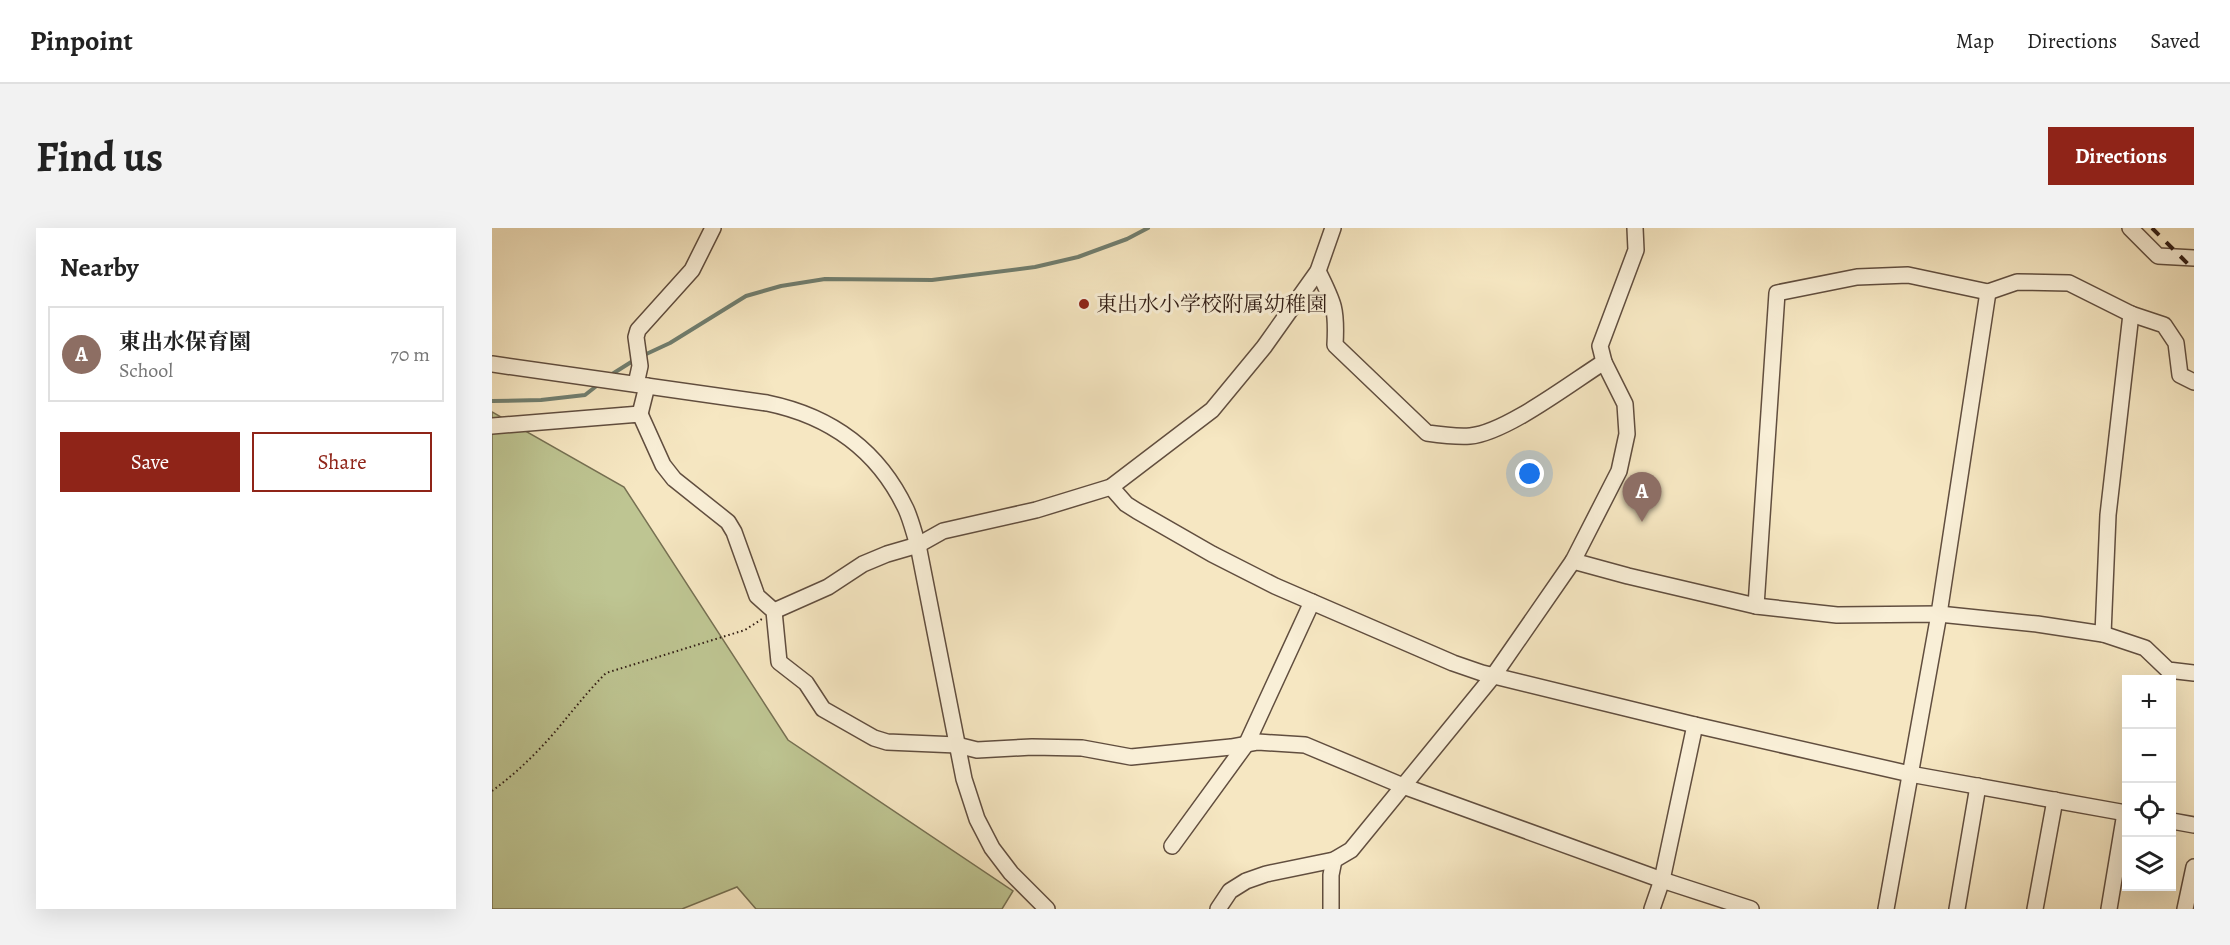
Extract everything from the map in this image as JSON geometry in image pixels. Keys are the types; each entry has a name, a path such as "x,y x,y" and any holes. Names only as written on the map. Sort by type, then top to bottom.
{"street":[{"path":"713,228 692,270 638,330 636,337 642,385 640,414 663,465 674,479 728,522 734,532 757,596 774,611 779,663 806,683 822,709 874,738 887,742 957,745 977,750 1032,747 1082,748 1131,757 1258,742 1305,745 1403,786 1662,880 1751,909"},
{"path":"774,611 828,587 863,564 918,545 944,531 1036,510 1111,487 1212,410 1264,347 1318,271 1333,228"},
{"path":"1218,909 1230,891 1246,881 1266,874 1334,860 1351,850 1494,675 1573,561 1619,471 1627,434 1625,404 1600,346 1636,250 1635,228"},
{"path":"2130,228 2158,256 2194,258"},
{"path":"1318,271 1334,301 1337,320 1335,345 1428,433 1472,436 1508,423 1605,362"},
{"path":"1756,606 1778,293 1857,277 1908,275 1988,292 2017,282 2069,283 2131,314 2164,325 2176,343 2180,375 2194,382"},
{"path":"1886,909 1939,614 1988,292"},
{"path":"2103,634 2108,515 2131,314"},
{"path":"492,364 794,408 827,423 846,435 877,464 907,510 918,545 964,779 977,819 992,848 1011,873 1047,909"},
{"path":"492,426 640,414"},
{"path":"1111,487 1126,504 1212,554 1312,602 1453,663 1695,725 1910,774 2122,812"},
{"path":"1573,561 1756,606 1837,615 1939,614 2037,624 2103,634 2145,648 2168,670 2194,673"},
{"path":"1172,846 1247,743 1312,602"},
{"path":"1652,909 1662,880 1695,725"},
{"path":"1957,909 1978,786"},
{"path":"2035,909 2055,800"},
{"path":"2176,822 2194,825"},
{"path":"2109,909 2122,836"},
{"path":"1332,909 1331,875 1334,860"},
{"path":"2185,909 2194,867"}],"path":[{"path":"492,791 516,773 606,673 745,630 774,611"}],"green space":[{"path":"492,412 624,487 788,740 1013,891 1002,909 756,909 737,887 682,909 492,909"}],"waterway":[{"path":"642,356 670,343 746,296 781,286 825,279 932,280 1035,267 1078,257 1127,239 1148,228"},
{"path":"609,376 636,359"},
{"path":"492,401 541,400 585,395 599,384"}],"railway":[{"path":"2152,228 2194,270"}],"place":[{"name":"東出水小学校附属幼稚園","path":"1084,304"},
{"name":"東出水保育園","path":"1642,522"}]}
